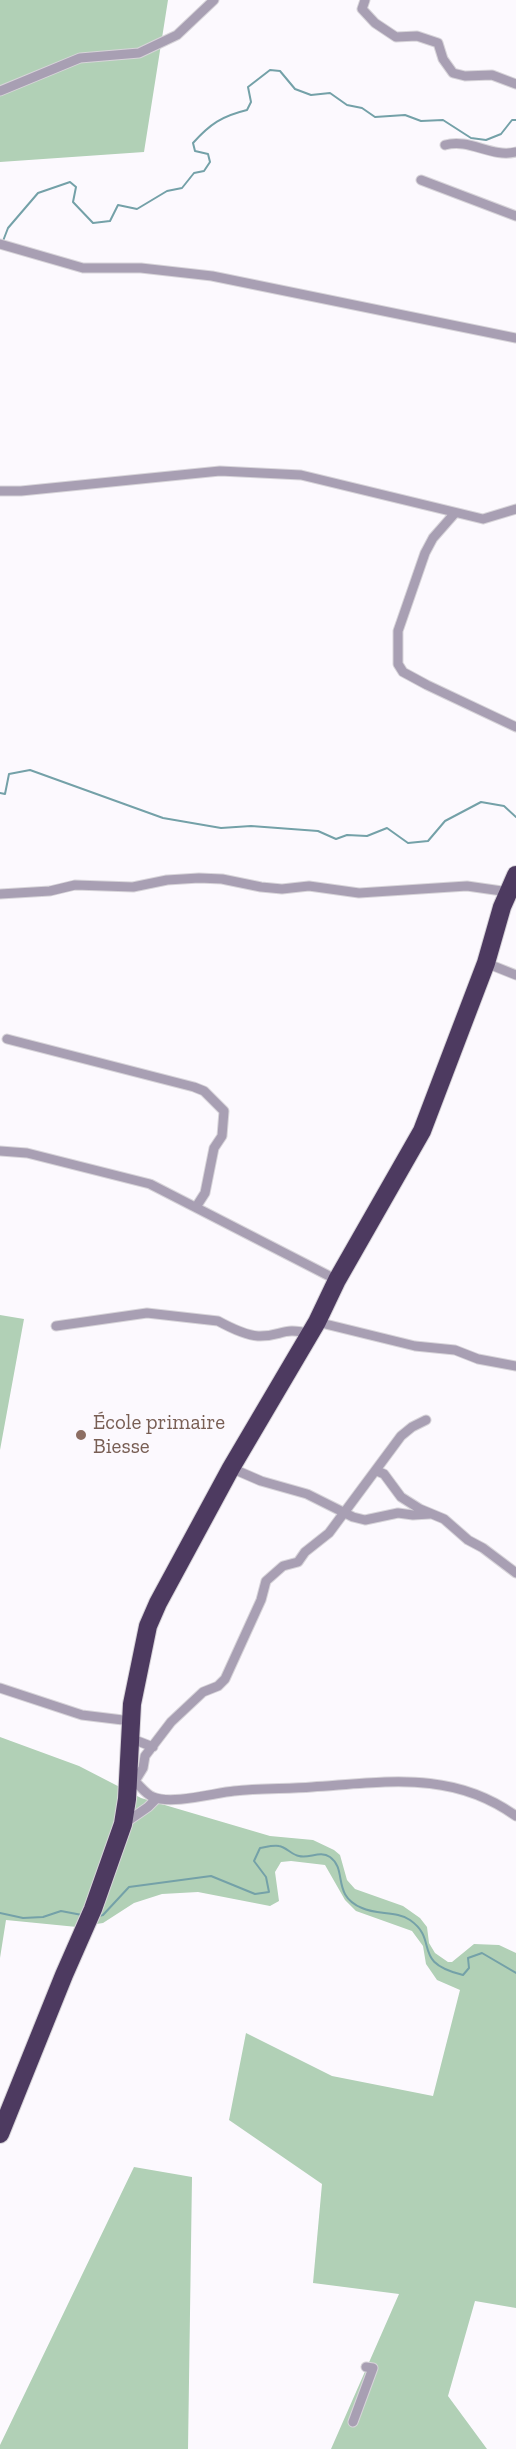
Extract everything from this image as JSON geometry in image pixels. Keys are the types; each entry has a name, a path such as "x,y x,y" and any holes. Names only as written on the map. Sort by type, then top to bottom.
{"highway":[{"path":"0,2134 93,1909 123,1824 131,1779 134,1687 148,1626 231,1468 313,1328 337,1280 422,1131 512,893 516,875"}],"street":[{"path":"0,91 80,58 139,53 177,35 214,0"},
{"path":"365,0 362,9 365,14 396,38 417,36 438,43 443,59 453,73 465,76 492,75 516,84"},
{"path":"445,145 464,143 499,153 516,152"},
{"path":"421,180 516,216"},
{"path":"0,244 83,268 141,268 212,276 516,338"},
{"path":"0,491 21,491 220,471 301,475 483,519 516,509"},
{"path":"455,513 433,538 425,553 398,631 398,664 403,672 427,685 516,727"},
{"path":"0,894 50,891 75,885 133,887 167,880 199,878 222,879 282,889 309,886 359,893 466,886 512,893"},
{"path":"486,963 516,975"},
{"path":"7,1039 194,1087 210,1097 224,1111 224,1125 220,1140 214,1148 205,1192 196,1207"},
{"path":"0,1151 27,1153 150,1184 229,1225 286,1251 337,1280"},
{"path":"56,1326 147,1313 218,1321 228,1327 257,1336 271,1335 291,1329 313,1328 415,1346 455,1350 478,1359 516,1366"},
{"path":"426,1420 401,1436 377,1471 328,1533 305,1552 298,1562 283,1566 266,1581 261,1600 225,1679 219,1686 203,1692 171,1722 145,1756 143,1768 131,1779 149,1796 176,1799 237,1790 414,1782 476,1792 516,1816"},
{"path":"231,1468 307,1494 353,1517 365,1520 392,1514 430,1514"},
{"path":"377,1471 384,1474 401,1497 430,1514 444,1519 468,1540 483,1548 516,1573"},
{"path":"0,1688 131,1730 153,1747"},
{"path":"123,1824 148,1807 156,1798"},
{"path":"353,2422 373,2368 366,2367"}],"green space":[{"path":"0,0 168,0 144,152 0,162"},
{"path":"0,1315 24,1319 0,1450"},
{"path":"0,1737 79,1766 141,1798 270,1836 313,1840 334,1850 340,1855 347,1880 355,1889 403,1906 420,1918 427,1927 429,1943 435,1953 448,1962 452,1962 474,1944 499,1945 516,1953 516,2308 475,2301 448,2396 487,2449 331,2449 399,2294 313,2283 322,2184 229,2120 246,2033 332,2076 433,2096 460,1990 437,1980 426,1964 423,1946 412,1931 356,1911 345,1900 325,1865 291,1861 281,1862 275,1872 279,1901 270,1906 198,1892 162,1894 134,1903 103,1923 77,1927 6,1920 0,1958"},
{"path":"134,2167 192,2177 188,2449 0,2449 0,2445"}],"waterway":[{"path":"3,241 8,228 38,193 70,182 76,187 73,202 93,223 110,221 118,205 137,209 167,191 182,188 194,173 204,171 210,162 208,154 195,151 193,143 217,122 247,110 251,102 248,87 270,70 280,71 295,89 311,95 330,93 347,105 362,108 375,117 405,115 421,121 443,120 471,138 486,140 501,134 512,120 516,120"},
{"path":"0,793 5,794 9,774 30,770 163,818 221,828 251,826 318,831 336,839 347,835 367,836 387,828 408,843 428,841 445,821 481,802 504,806 516,817"},
{"path":"99,1916 103,1915 129,1887 211,1876 255,1894 269,1892 266,1877 254,1861 260,1848 279,1846 299,1856 322,1854 330,1857 338,1869 343,1890 352,1903 368,1910 399,1915 410,1920 419,1928 431,1957 447,1970 463,1975 469,1968 468,1958 482,1953 516,1973"},
{"path":"0,1913 23,1918 43,1917 61,1911 82,1915"}],"place":[{"name":"École primaire Biesse","path":"81,1435"}]}
